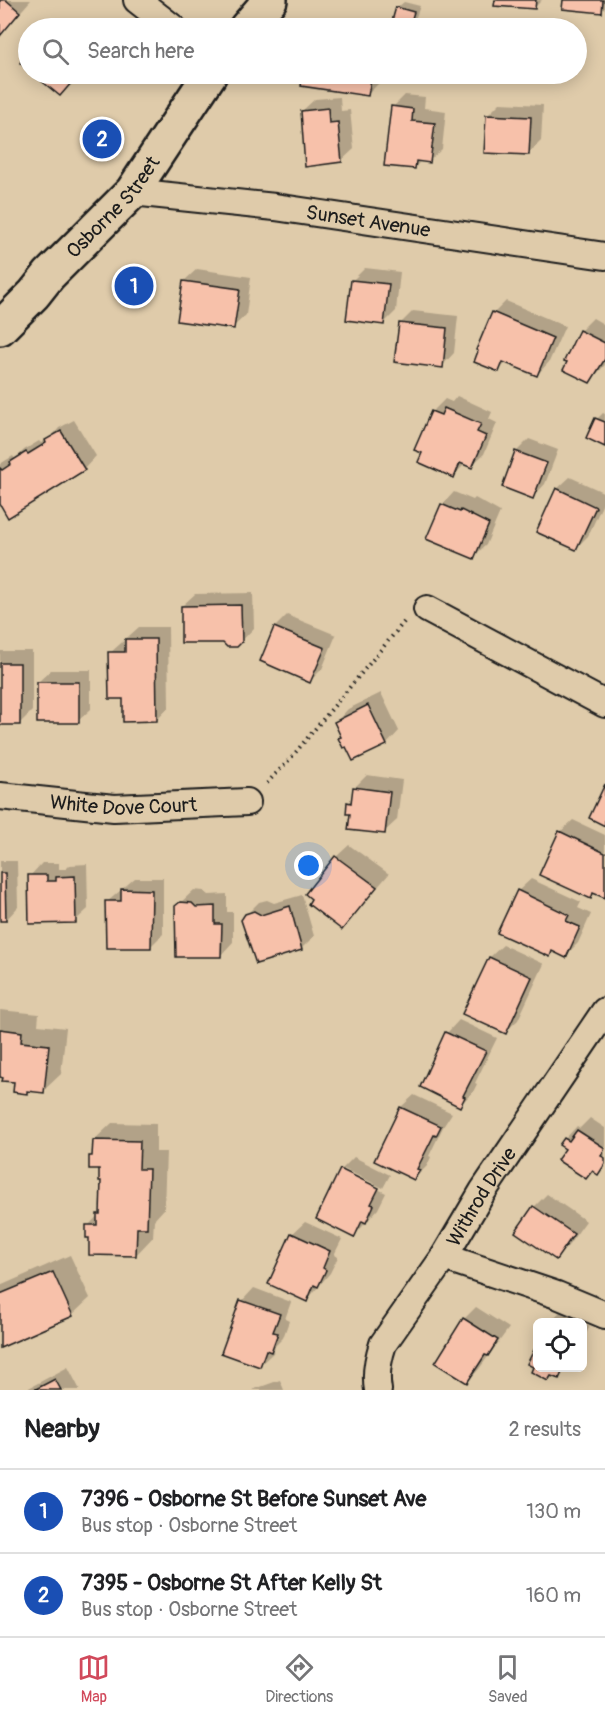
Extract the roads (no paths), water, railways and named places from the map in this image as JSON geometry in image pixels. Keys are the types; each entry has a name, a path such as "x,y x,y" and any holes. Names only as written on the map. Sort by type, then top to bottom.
{"street":[{"path":"137,0 160,18"},
{"path":"255,18 270,0"},
{"name":"Osborne Street","path":"0,328 34,294 48,275 132,192 203,84"},
{"name":"Sunset Avenue","path":"132,192 275,207 605,256"},
{"path":"427,609 605,704"},
{"name":"White Dove Court","path":"0,796 114,808 247,802"},
{"name":"Withrod Drive","path":"378,1390 378,1358 383,1344 444,1257 483,1191 605,1011"},
{"path":"444,1257 557,1295 605,1315"}],"place":[{"name":"7395 - Osborne St After Kelly St","path":"102,139"},
{"name":"7396 - Osborne St Before Sunset Ave","path":"134,286"}]}
